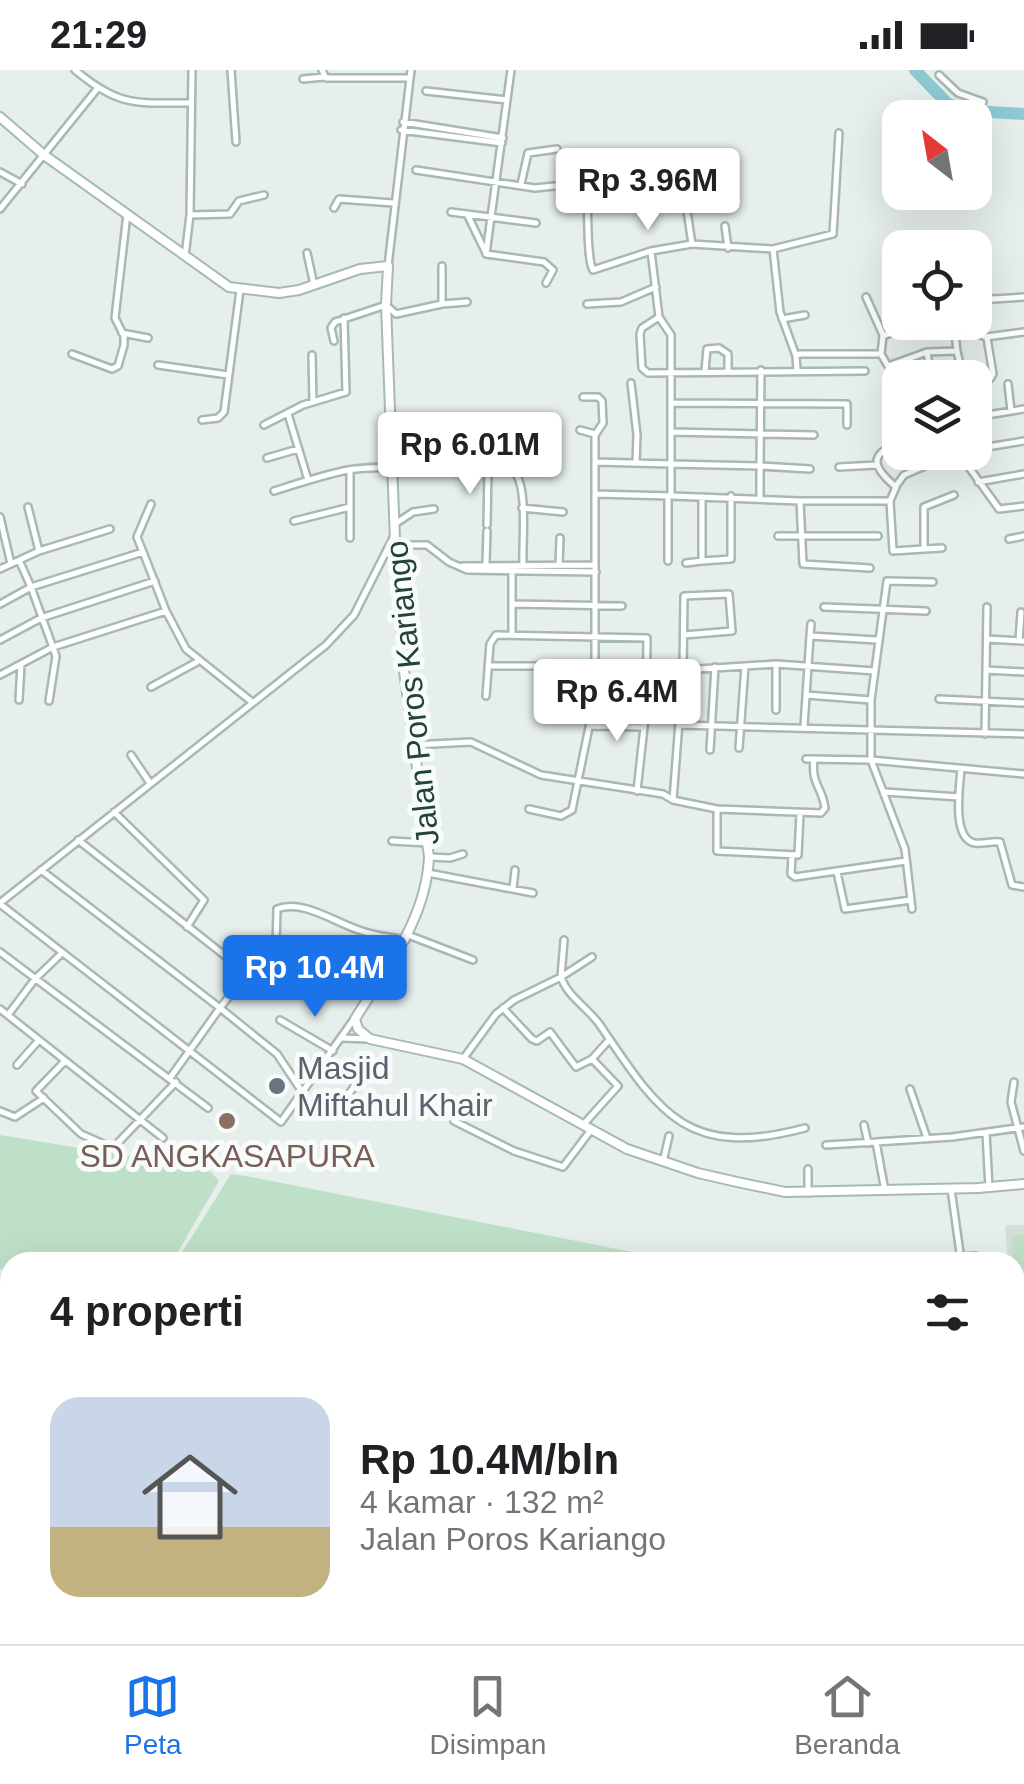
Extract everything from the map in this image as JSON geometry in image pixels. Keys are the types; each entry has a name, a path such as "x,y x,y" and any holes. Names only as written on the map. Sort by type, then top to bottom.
{"main road":[{"path":"0,117 44,155 219,281 240,290 279,293 360,269 388,266"},
{"name":"Jalan Poros Kariango","path":"355,1019 407,937 428,873 429,857 404,670 392,469 388,266"},
{"path":"355,1019 358,1030 370,1039 463,1059 587,1128 663,1162 771,1190 951,1189 1024,1184"}],"street":[{"path":"74,70 97,89 127,102 192,103"},
{"path":"185,256 190,215 192,70"},
{"path":"231,70 236,142"},
{"path":"338,79 340,70"},
{"path":"371,78 373,70"},
{"path":"388,266 410,70"},
{"path":"486,254 511,70"},
{"path":"939,72 958,92 978,100"},
{"path":"304,79 323,73 338,79 408,78"},
{"path":"0,209 97,89"},
{"path":"426,91 507,100"},
{"path":"402,126 502,140"},
{"path":"416,170 535,188 586,188 588,256 593,270 651,250 692,244 773,249 833,234 838,133"},
{"path":"521,184 528,153 557,148"},
{"path":"0,172 22,184"},
{"path":"684,191 692,244"},
{"path":"190,215 230,214 238,201 264,195"},
{"path":"334,208 339,198 393,203"},
{"path":"451,212 536,223"},
{"path":"72,354 114,369 120,363 124,345 115,318 126,214"},
{"path":"468,215 486,254"},
{"path":"725,226 728,248"},
{"path":"773,249 782,319 797,370"},
{"path":"651,250 659,316 671,335 668,561"},
{"path":"307,254 314,285"},
{"path":"486,254 544,262 553,270 546,283"},
{"path":"442,266 442,304"},
{"path":"587,304 621,302 656,287"},
{"path":"202,420 222,416 240,290"},
{"path":"866,297 882,334"},
{"path":"992,299 1024,297"},
{"path":"334,342 332,325 386,305 396,314 467,302"},
{"path":"659,316 642,328 642,368 648,373 865,372"},
{"path":"782,319 805,316"},
{"path":"264,426 312,402 342,394 348,387 344,318"},
{"path":"992,336 1024,332"},
{"path":"122,333 148,338"},
{"path":"883,340 881,354 888,366 927,352 957,351"},
{"path":"957,340 959,360"},
{"path":"705,371 707,350 720,348 728,354 728,371"},
{"path":"927,352 929,360"},
{"path":"796,356 881,354"},
{"path":"312,355 312,402"},
{"path":"158,365 228,375"},
{"path":"760,498 761,370"},
{"path":"631,383 636,462"},
{"path":"1008,384 1011,411"},
{"path":"584,397 594,396 602,401 603,427 595,435"},
{"path":"672,403 847,404 847,425"},
{"path":"992,414 1024,409"},
{"path":"288,414 308,480"},
{"path":"529,809 570,813 595,698 595,435 580,430"},
{"path":"672,432 814,435"},
{"path":"992,446 1024,441"},
{"path":"267,458 298,449"},
{"path":"882,450 878,452 877,465 896,487"},
{"path":"595,462 810,470"},
{"path":"274,491 350,470 430,465 505,468 515,473 522,488 522,564"},
{"path":"839,467 877,465"},
{"path":"350,470 350,538"},
{"path":"486,564 488,470"},
{"path":"916,470 904,475 890,500 892,551 942,548"},
{"path":"970,470 1000,509 1024,506"},
{"path":"978,482 1024,474"},
{"path":"596,494 890,500"},
{"path":"924,548 923,508 954,494"},
{"path":"686,563 730,558 731,496"},
{"path":"702,497 702,561"},
{"path":"800,501 804,564 870,568"},
{"path":"151,504 137,535 166,611 186,649 252,702"},
{"path":"28,506 38,551"},
{"path":"294,521 350,507"},
{"path":"522,508 562,512"},
{"path":"355,1019 281,1122 0,904 341,630 368,591 395,529 413,512 434,509"},
{"path":"0,516 10,564"},
{"path":"0,569 38,551 110,529"},
{"path":"778,536 878,536"},
{"path":"1009,539 1024,536"},
{"path":"558,565 560,538"},
{"path":"396,545 427,545 467,570 595,568"},
{"path":"0,604 31,587 143,552"},
{"path":"20,560 56,656 49,701"},
{"path":"459,566 595,568"},
{"path":"512,571 512,634"},
{"path":"0,640 42,618 155,581"},
{"path":"912,909 906,861 871,760 872,700 886,582 933,582"},
{"path":"673,800 685,596 729,594 732,632 684,635"},
{"path":"512,604 622,606"},
{"path":"985,734 987,606"},
{"path":"824,607 926,611"},
{"path":"0,675 53,647 166,611"},
{"path":"988,639 1022,641 1021,612"},
{"path":"804,726 811,624"},
{"path":"486,696 491,638 496,635 648,638 636,791"},
{"path":"810,636 877,640"},
{"path":"151,686 198,661"},
{"path":"19,700 22,664"},
{"path":"683,670 776,664 874,670"},
{"path":"776,664 776,710"},
{"path":"488,666 647,666"},
{"path":"740,748 744,666"},
{"path":"710,750 714,668"},
{"path":"986,670 1024,672"},
{"path":"806,696 872,700"},
{"path":"595,698 646,697"},
{"path":"939,699 1024,703"},
{"path":"680,725 1024,734"},
{"path":"591,726 644,726"},
{"path":"414,745 471,742 492,749 524,769 579,782 663,794 716,810 800,814 825,810 822,793 812,778 810,759 871,760 1024,774"},
{"path":"131,755 150,782"},
{"path":"961,768 958,818 968,840 1000,842 1012,885 1024,887"},
{"path":"885,792 959,797"},
{"path":"716,810 718,851 792,856 799,854 800,814"},
{"path":"114,812 204,900 187,927"},
{"path":"78,840 246,973"},
{"path":"392,841 428,843"},
{"path":"429,857 463,854"},
{"path":"792,856 793,877 906,861"},
{"path":"41,870 277,1054 303,1094"},
{"path":"512,890 514,870"},
{"path":"837,872 844,910 912,900"},
{"path":"428,873 532,893"},
{"path":"276,944 277,909 281,906 307,909 363,932 407,937 473,960"},
{"path":"564,940 563,984 592,1014 654,1103 687,1127 731,1138 773,1136 805,1128"},
{"path":"65,1061 36,1091 80,1134 114,1148 173,1080 189,1050 266,948 308,941 318,944"},
{"path":"0,952 208,1108"},
{"path":"8,1015 35,979 62,953"},
{"path":"463,1059 503,1008 592,958"},
{"path":"0,1008 163,1138"},
{"path":"503,1008 532,1039 537,1041 550,1032 576,1067 592,1060 610,1039"},
{"path":"280,1020 333,1051"},
{"path":"342,1038 370,1039"},
{"path":"17,1065 39,1040"},
{"path":"328,1059 357,1082 338,1112"},
{"path":"454,1122 514,1151 564,1166 618,1086 592,1060"},
{"path":"1014,1082 1012,1102 1022,1127 1024,1152"},
{"path":"910,1089 927,1139"},
{"path":"0,1111 16,1117 44,1098"},
{"path":"864,1125 868,1143"},
{"path":"826,1146 1022,1127"},
{"path":"986,1133 989,1188"},
{"path":"663,1162 670,1136"},
{"path":"876,1142 885,1190"},
{"path":"808,1169 808,1192"},
{"path":"951,1189 960,1252"}],"shaded area":[{"path":"1005,1225 1024,1225 1024,1252 1007,1252"}],"green space":[{"path":"0,1135 208,1169 219,1181 178,1252 0,1252"},
{"path":"231,1174 632,1252 182,1252"},
{"path":"1024,1234 1024,1252 1013,1252 1012,1239"}],"waterway":[{"path":"915,70 948,104 974,111 1024,114"}],"place":[{"name":"Masjid Miftahul Khair","path":"277,1086"},
{"name":"SD ANGKASAPURA","path":"227,1121"}]}
